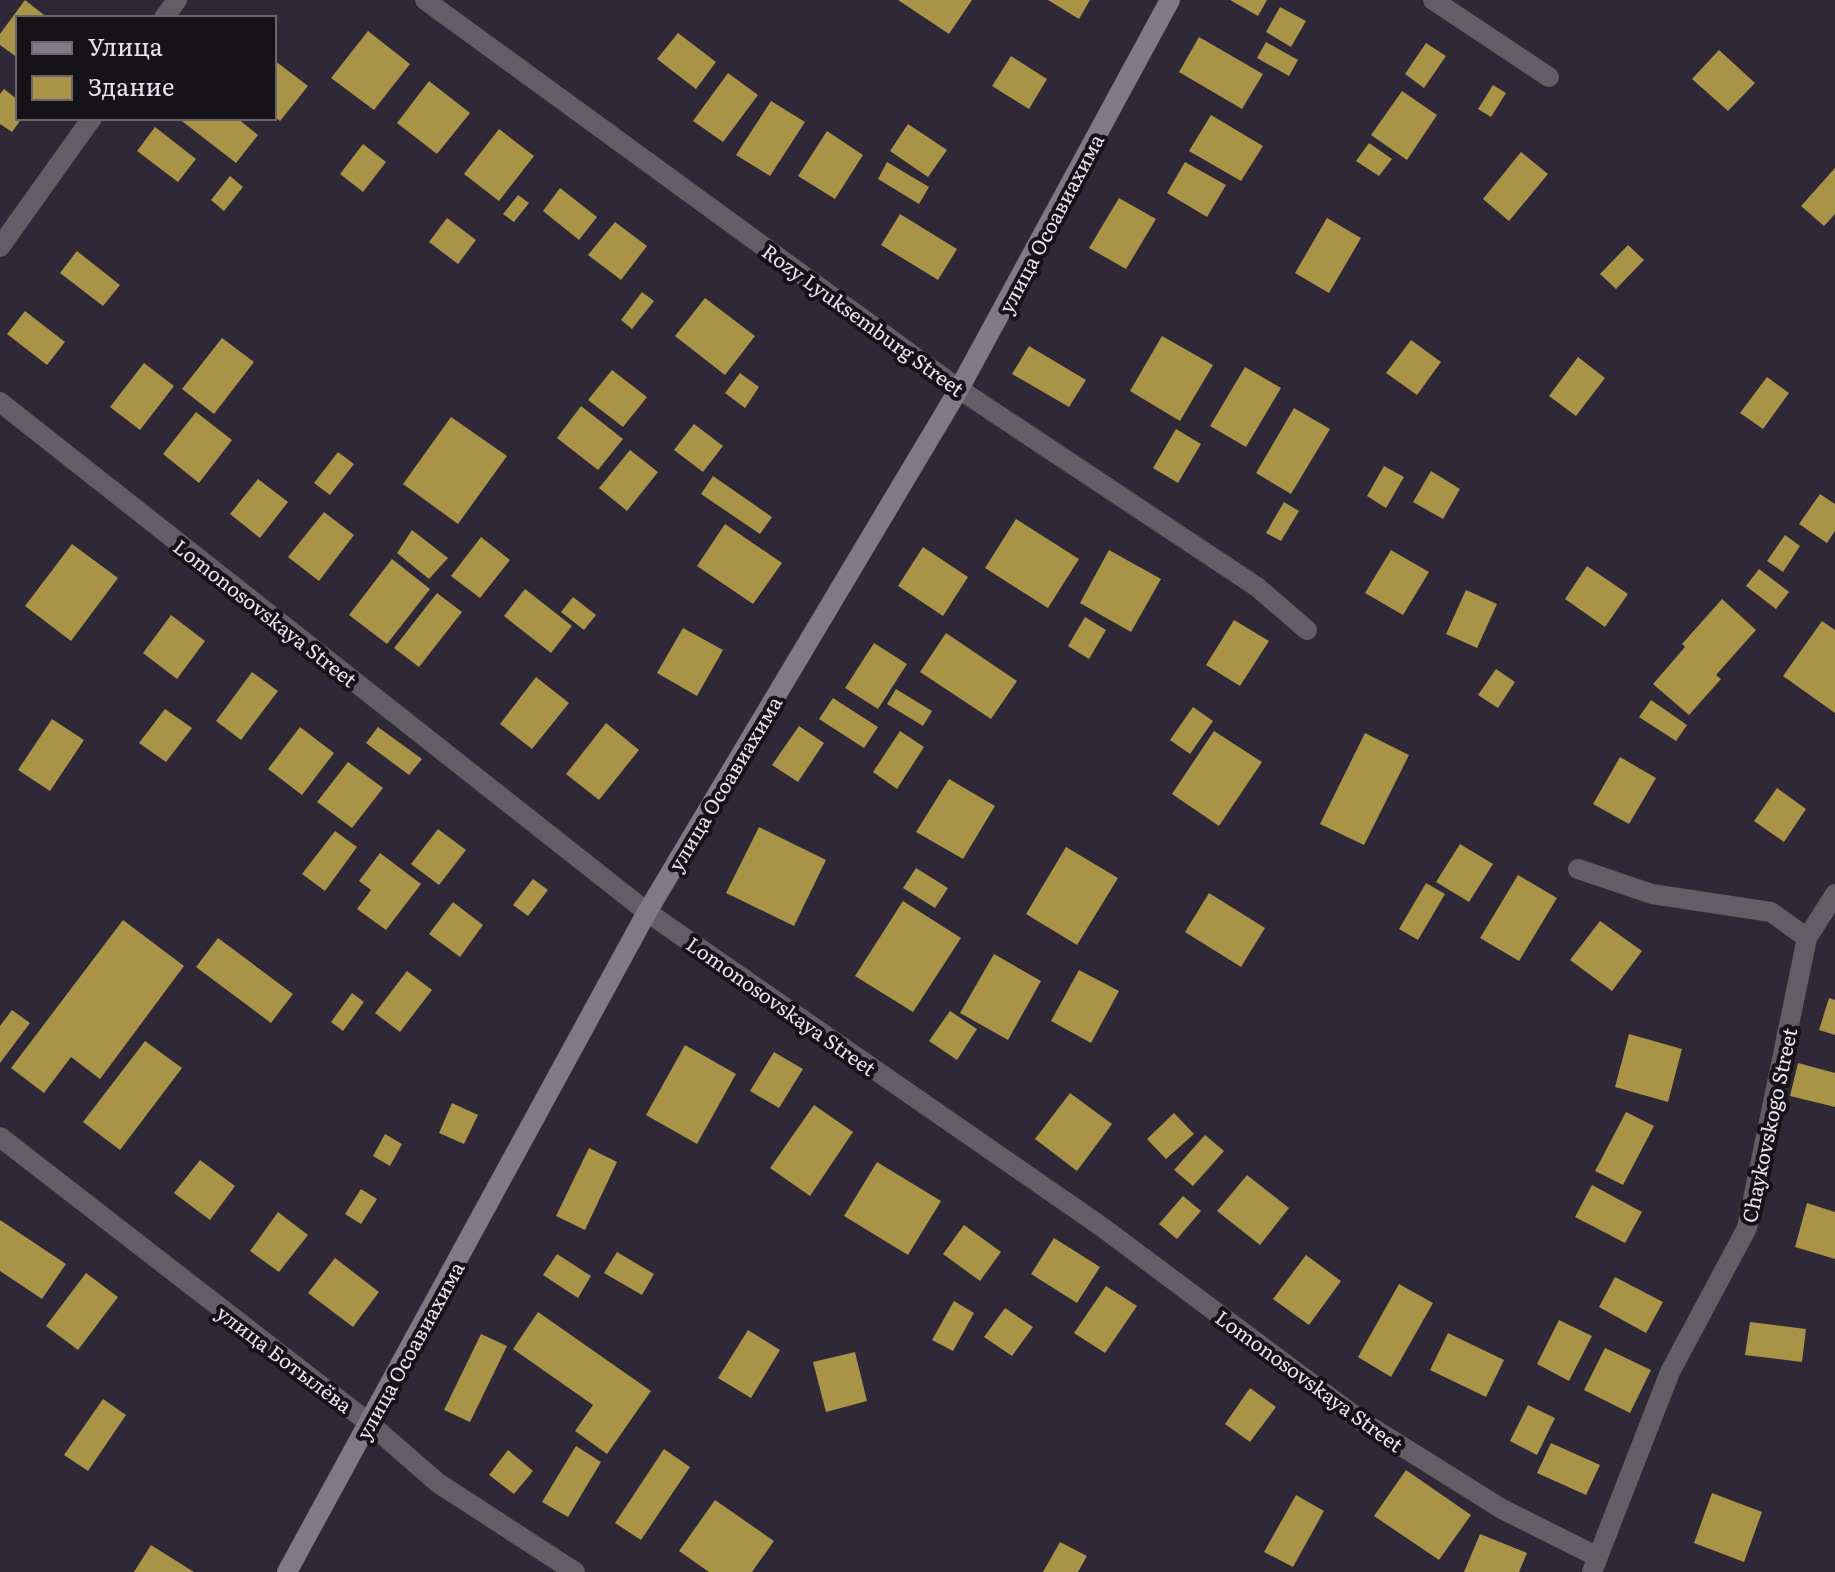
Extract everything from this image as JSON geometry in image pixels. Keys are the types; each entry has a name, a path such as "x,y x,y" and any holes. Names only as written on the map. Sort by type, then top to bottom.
{"street":[{"name":"Rozy Lyuksemburg Street","path":"425,0 959,389 1257,587 1307,630"},
{"name":"улица Осоавиахима","path":"287,1572 647,912 959,389 1170,0"},
{"path":"1433,0 1549,77"},
{"path":"0,247 91,120"},
{"name":"Lomonosovskaya Street","path":"0,402 647,912 1102,1227 1363,1422 1595,1564"},
{"path":"1578,869 1652,894 1771,912 1807,938"},
{"name":"Chaykovskogo Street","path":"1595,1564 1670,1372 1747,1228 1807,938 1835,894"},
{"name":"улица Ботылёва","path":"0,1137 369,1423 438,1483 575,1572"}],"building":[{"path":"25,0 45,16 16,16 16,57 0,45 0,34"},
{"path":"898,0 972,0 949,34"},
{"path":"1048,0 1090,0 1079,19"},
{"path":"1230,0 1267,0 1258,16"},
{"path":"1280,7 1306,21 1291,47 1266,32"},
{"path":"368,31 410,64 374,110 331,78"},
{"path":"678,33 716,62 696,89 657,59"},
{"path":"1199,37 1263,74 1242,109 1179,72"},
{"path":"1266,42 1298,60 1289,76 1257,58"},
{"path":"1426,43 1446,56 1424,88 1405,74"},
{"path":"1719,50 1755,83 1728,111 1692,79"},
{"path":"1011,56 1047,79 1029,109 992,86"},
{"path":"276,62 308,86 280,121 276,118"},
{"path":"728,73 758,95 723,142 693,121"},
{"path":"429,81 470,113 437,154 397,123"},
{"path":"1493,85 1506,93 1491,117 1478,109"},
{"path":"4,89 16,98 16,120 21,120 12,132 0,124 0,94"},
{"path":"1402,91 1437,115 1407,160 1371,135"},
{"path":"771,101 805,122 770,176 736,155"},
{"path":"1211,115 1263,146 1241,181 1189,151"},
{"path":"181,120 239,120 258,135 236,163"},
{"path":"908,124 947,150 928,177 890,151"},
{"path":"155,127 196,159 178,182 137,151"},
{"path":"499,129 534,156 499,201 464,174"},
{"path":"827,131 863,155 835,199 798,176"},
{"path":"1369,143 1392,159 1379,176 1356,161"},
{"path":"363,144 386,162 363,192 340,174"},
{"path":"1521,152 1548,174 1509,221 1483,199"},
{"path":"887,162 929,187 919,204 878,179"},
{"path":"1185,162 1226,185 1207,217 1167,193"},
{"path":"1835,168 1835,214 1824,226 1801,206"},
{"path":"230,176 243,187 224,211 211,200"},
{"path":"560,188 597,217 579,240 543,211"},
{"path":"518,195 529,203 514,222 503,214"},
{"path":"1119,198 1156,219 1126,269 1089,248"},
{"path":"900,214 957,249 938,280 881,245"},
{"path":"447,218 476,240 458,264 429,242"},
{"path":"1327,218 1361,238 1329,293 1295,273"},
{"path":"615,222 647,246 621,280 588,255"},
{"path":"1628,245 1644,260 1616,289 1600,274"},
{"path":"77,251 120,285 103,306 60,273"},
{"path":"642,292 654,301 632,329 621,320"},
{"path":"705,298 755,336 725,375 675,336"},
{"path":"25,311 65,342 47,365 7,334"},
{"path":"1162,336 1213,365 1180,421 1130,391"},
{"path":"222,338 254,362 214,414 182,389"},
{"path":"1411,340 1441,362 1417,395 1386,373"},
{"path":"1029,346 1086,380 1069,407 1012,374"},
{"path":"1578,357 1605,378 1576,416 1549,396"},
{"path":"144,363 174,386 140,430 110,407"},
{"path":"1245,367 1281,388 1246,447 1210,426"},
{"path":"612,370 647,397 623,427 588,400"},
{"path":"740,373 759,387 745,408 725,393"},
{"path":"1767,377 1789,393 1763,429 1740,413"},
{"path":"581,406 623,439 598,470 557,438"},
{"path":"1294,408 1330,429 1291,494 1256,473"},
{"path":"196,412 232,440 199,483 163,454"},
{"path":"451,417 507,456 458,524 403,484"},
{"path":"694,424 723,446 703,472 674,450"},
{"path":"1176,429 1201,444 1178,483 1153,468"},
{"path":"630,450 658,472 627,511 599,488"},
{"path":"338,452 354,464 330,495 314,483"},
{"path":"1384,466 1404,477 1386,508 1367,496"},
{"path":"1431,471 1460,489 1443,519 1413,502"},
{"path":"713,476 772,517 760,534 701,494"},
{"path":"258,479 288,502 260,538 230,514"},
{"path":"1820,494 1835,504 1835,531 1827,543 1799,524"},
{"path":"1284,502 1299,511 1281,541 1266,533"},
{"path":"324,512 354,535 319,581 288,557"},
{"path":"1016,519 1079,559 1048,608 985,568"},
{"path":"725,524 782,563 753,604 697,566"},
{"path":"412,530 448,558 429,579 397,553"},
{"path":"1785,535 1800,546 1783,572 1767,561"},
{"path":"481,537 510,560 480,598 451,576"},
{"path":"72,544 118,578 71,641 25,606"},
{"path":"923,547 968,577 943,616 898,586"},
{"path":"1109,550 1161,579 1131,632 1080,603"},
{"path":"1391,550 1429,572 1403,615 1365,593"},
{"path":"392,559 430,589 387,644 349,615"},
{"path":"1587,566 1628,594 1605,627 1565,599"},
{"path":"1759,569 1789,592 1776,609 1746,586"},
{"path":"525,589 572,626 551,653 504,616"},
{"path":"1466,590 1497,604 1477,648 1446,634"},
{"path":"437,593 462,612 419,667 394,648"},
{"path":"573,597 596,615 584,630 561,612"},
{"path":"1722,599 1756,630 1716,675 1721,679 1689,715 1653,684 1685,647 1682,644"},
{"path":"171,615 205,641 177,679 143,653"},
{"path":"1085,617 1106,630 1089,659 1068,646"},
{"path":"1234,620 1269,641 1240,686 1206,665"},
{"path":"1822,621 1835,630 1835,713 1783,676"},
{"path":"683,628 723,650 697,696 657,673"},
{"path":"946,633 1017,681 991,719 920,672"},
{"path":"874,643 907,664 878,709 845,688"},
{"path":"1496,669 1515,682 1498,708 1478,695"},
{"path":"252,672 278,691 241,740 216,721"},
{"path":"536,677 569,703 532,749 500,724"},
{"path":"896,689 932,711 923,726 887,704"},
{"path":"833,698 878,727 864,748 819,719"},
{"path":"1651,700 1687,725 1676,741 1639,717"},
{"path":"1193,707 1213,721 1190,754 1170,740"},
{"path":"165,709 192,728 166,762 139,743"},
{"path":"52,719 84,740 50,791 18,770"},
{"path":"606,723 639,750 599,800 566,774"},
{"path":"799,726 824,743 798,782 772,765"},
{"path":"300,727 334,753 302,795 268,769"},
{"path":"378,727 422,759 409,775 366,743"},
{"path":"900,731 924,747 897,789 873,772"},
{"path":"1214,731 1262,762 1219,826 1172,794"},
{"path":"1365,733 1409,755 1364,845 1320,824"},
{"path":"1620,757 1656,778 1629,824 1593,804"},
{"path":"348,762 383,788 352,828 317,802"},
{"path":"949,779 995,806 963,859 916,832"},
{"path":"1777,788 1806,809 1784,842 1754,821"},
{"path":"759,827 826,860 794,926 726,893"},
{"path":"438,829 466,850 439,885 411,864"},
{"path":"335,831 357,847 325,891 302,874"},
{"path":"1460,844 1493,864 1469,902 1436,882"},
{"path":"1066,847 1118,878 1077,945 1026,914"},
{"path":"380,853 421,884 386,930 357,909 371,890 359,881"},
{"path":"916,868 948,888 935,908 903,888"},
{"path":"1518,875 1557,898 1519,961 1480,938"},
{"path":"533,879 548,890 528,916 513,905"},
{"path":"1426,883 1445,894 1418,940 1399,929"},
{"path":"1209,893 1265,928 1241,967 1185,932"},
{"path":"903,901 961,938 913,1012 855,976"},
{"path":"453,902 483,925 460,957 429,934"},
{"path":"123,920 184,966 100,1079 71,1057 44,1093 11,1068"},
{"path":"1600,921 1642,951 1612,991 1570,960"},
{"path":"218,938 293,994 271,1023 196,967"},
{"path":"994,954 1041,981 1008,1040 960,1013"},
{"path":"1079,970 1119,991 1091,1043 1051,1021"},
{"path":"407,971 432,990 400,1032 375,1013"},
{"path":"352,993 364,1002 343,1031 331,1022"},
{"path":"1829,998 1835,1000 1835,1035 1819,1030"},
{"path":"12,1010 30,1023 0,1063 0,1026"},
{"path":"950,1011 977,1029 957,1060 929,1041"},
{"path":"1629,1034 1682,1049 1668,1102 1615,1087"},
{"path":"145,1041 182,1068 120,1150 83,1122"},
{"path":"685,1045 736,1074 697,1144 646,1115"},
{"path":"774,1052 803,1069 779,1108 750,1091"},
{"path":"1798,1063 1835,1073 1835,1107 1790,1096"},
{"path":"1070,1093 1112,1124 1077,1171 1035,1139"},
{"path":"452,1103 478,1115 464,1144 439,1133"},
{"path":"814,1105 853,1132 810,1196 770,1168"},
{"path":"1626,1112 1654,1126 1623,1185 1595,1171"},
{"path":"1174,1113 1194,1134 1166,1159 1147,1139"},
{"path":"385,1134 402,1144 390,1166 373,1156"},
{"path":"1205,1135 1224,1151 1193,1186 1174,1170"},
{"path":"589,1148 617,1162 585,1230 556,1216"},
{"path":"200,1160 235,1186 210,1220 174,1193"},
{"path":"877,1162 941,1201 908,1255 844,1216"},
{"path":"1247,1175 1289,1208 1260,1245 1217,1211"},
{"path":"1592,1185 1642,1212 1625,1243 1575,1217"},
{"path":"361,1189 377,1199 361,1224 345,1214"},
{"path":"1183,1196 1201,1211 1177,1239 1159,1224"},
{"path":"1807,1203 1835,1212 1835,1259 1795,1247"},
{"path":"278,1212 308,1235 279,1272 250,1251"},
{"path":"0,1220 66,1264 42,1299 0,1271"},
{"path":"964,1225 1001,1252 980,1281 943,1254"},
{"path":"1054,1238 1100,1267 1077,1303 1031,1274"},
{"path":"617,1252 654,1274 642,1295 604,1273"},
{"path":"557,1254 591,1276 578,1298 543,1275"},
{"path":"1306,1255 1341,1281 1309,1325 1273,1299"},
{"path":"335,1258 379,1292 353,1327 308,1293"},
{"path":"86,1273 118,1297 78,1350 46,1326"},
{"path":"1615,1277 1663,1302 1646,1333 1599,1307"},
{"path":"1399,1284 1433,1303 1391,1377 1358,1357"},
{"path":"1106,1286 1137,1306 1105,1353 1074,1333"},
{"path":"954,1301 974,1313 953,1351 932,1340"},
{"path":"1005,1308 1033,1327 1012,1356 984,1337"},
{"path":"538,1312 651,1391 607,1454 575,1431 593,1405 513,1349"},
{"path":"1559,1320 1592,1336 1569,1381 1537,1364"},
{"path":"1750,1322 1806,1329 1802,1362 1745,1355"},
{"path":"748,1330 780,1350 751,1398 718,1378"},
{"path":"1448,1333 1504,1360 1486,1397 1430,1370"},
{"path":"481,1334 507,1346 470,1422 444,1410"},
{"path":"1605,1348 1651,1370 1630,1413 1584,1390"},
{"path":"855,1352 867,1401 826,1412 813,1362"},
{"path":"1250,1388 1276,1407 1250,1442 1225,1424"},
{"path":"103,1399 126,1415 88,1471 64,1455"},
{"path":"1528,1405 1555,1418 1537,1455 1510,1441"},
{"path":"1551,1443 1600,1465 1586,1495 1537,1473"},
{"path":"576,1446 601,1462 568,1517 542,1502"},
{"path":"664,1449 690,1467 641,1540 615,1523"},
{"path":"508,1450 533,1471 514,1494 489,1475"},
{"path":"1406,1470 1471,1515 1439,1560 1374,1516"},
{"path":"1712,1493 1762,1512 1744,1562 1694,1543"},
{"path":"1296,1495 1324,1511 1293,1567 1264,1552"},
{"path":"715,1500 774,1541 752,1572 709,1572 679,1551"},
{"path":"1480,1534 1527,1553 1519,1572 1464,1572"},
{"path":"1060,1542 1087,1556 1078,1572 1043,1572"},
{"path":"151,1545 194,1572 134,1572"}]}
